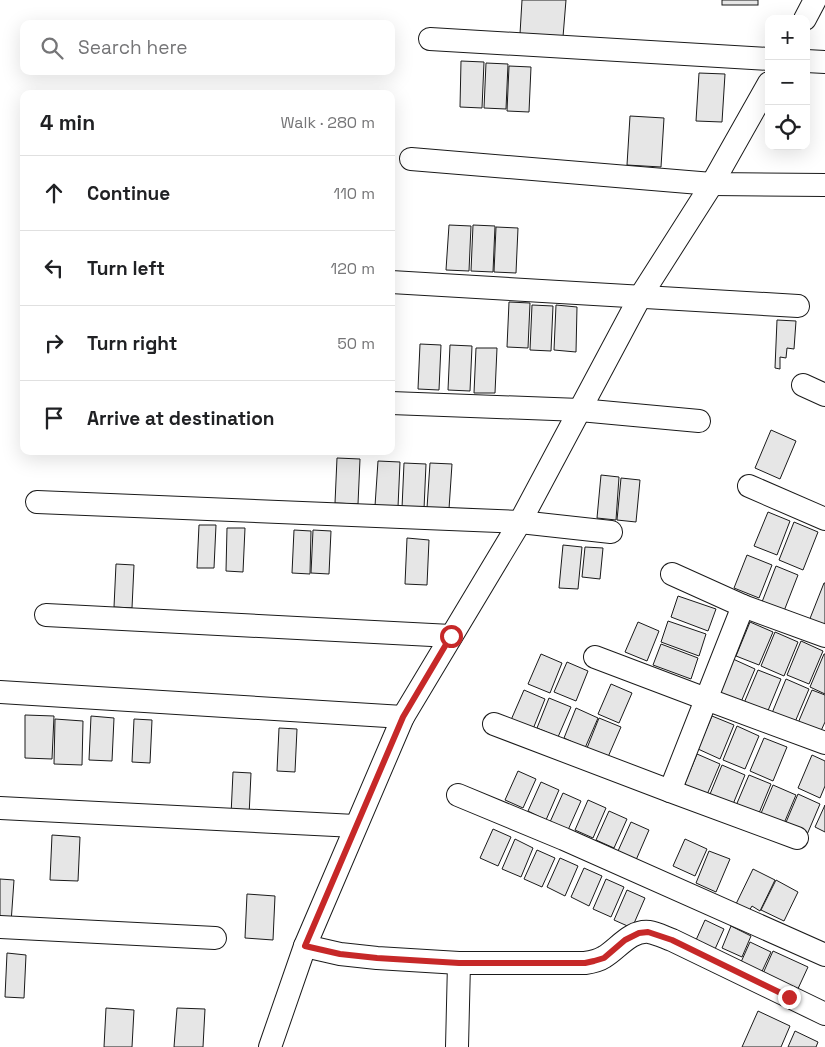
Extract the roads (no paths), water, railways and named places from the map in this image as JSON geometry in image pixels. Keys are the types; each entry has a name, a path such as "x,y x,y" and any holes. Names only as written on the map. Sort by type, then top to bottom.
{"street":[{"path":"807,15 815,0"},
{"path":"430,39 765,59"},
{"path":"810,61 825,62"},
{"path":"270,1047 305,946 403,717 520,522 640,297 712,184 765,90"},
{"path":"411,159 712,184 825,185"},
{"path":"395,282 798,306"},
{"path":"803,385 825,395"},
{"path":"395,403 580,410 699,421"},
{"path":"749,486 825,519"},
{"path":"37,502 520,522 611,532"},
{"path":"672,574 743,606 825,636"},
{"path":"670,791 743,606"},
{"path":"46,615 451,636"},
{"path":"595,657 825,744"},
{"path":"0,692 403,717"},
{"path":"494,724 797,838"},
{"path":"458,795 825,955"},
{"path":"0,808 355,826"},
{"path":"0,927 214,938"},
{"path":"305,946 358,956 459,963 585,963 604,958 625,940 639,933 648,932 672,940 825,1014"},
{"path":"457,1047 459,963"}]}
